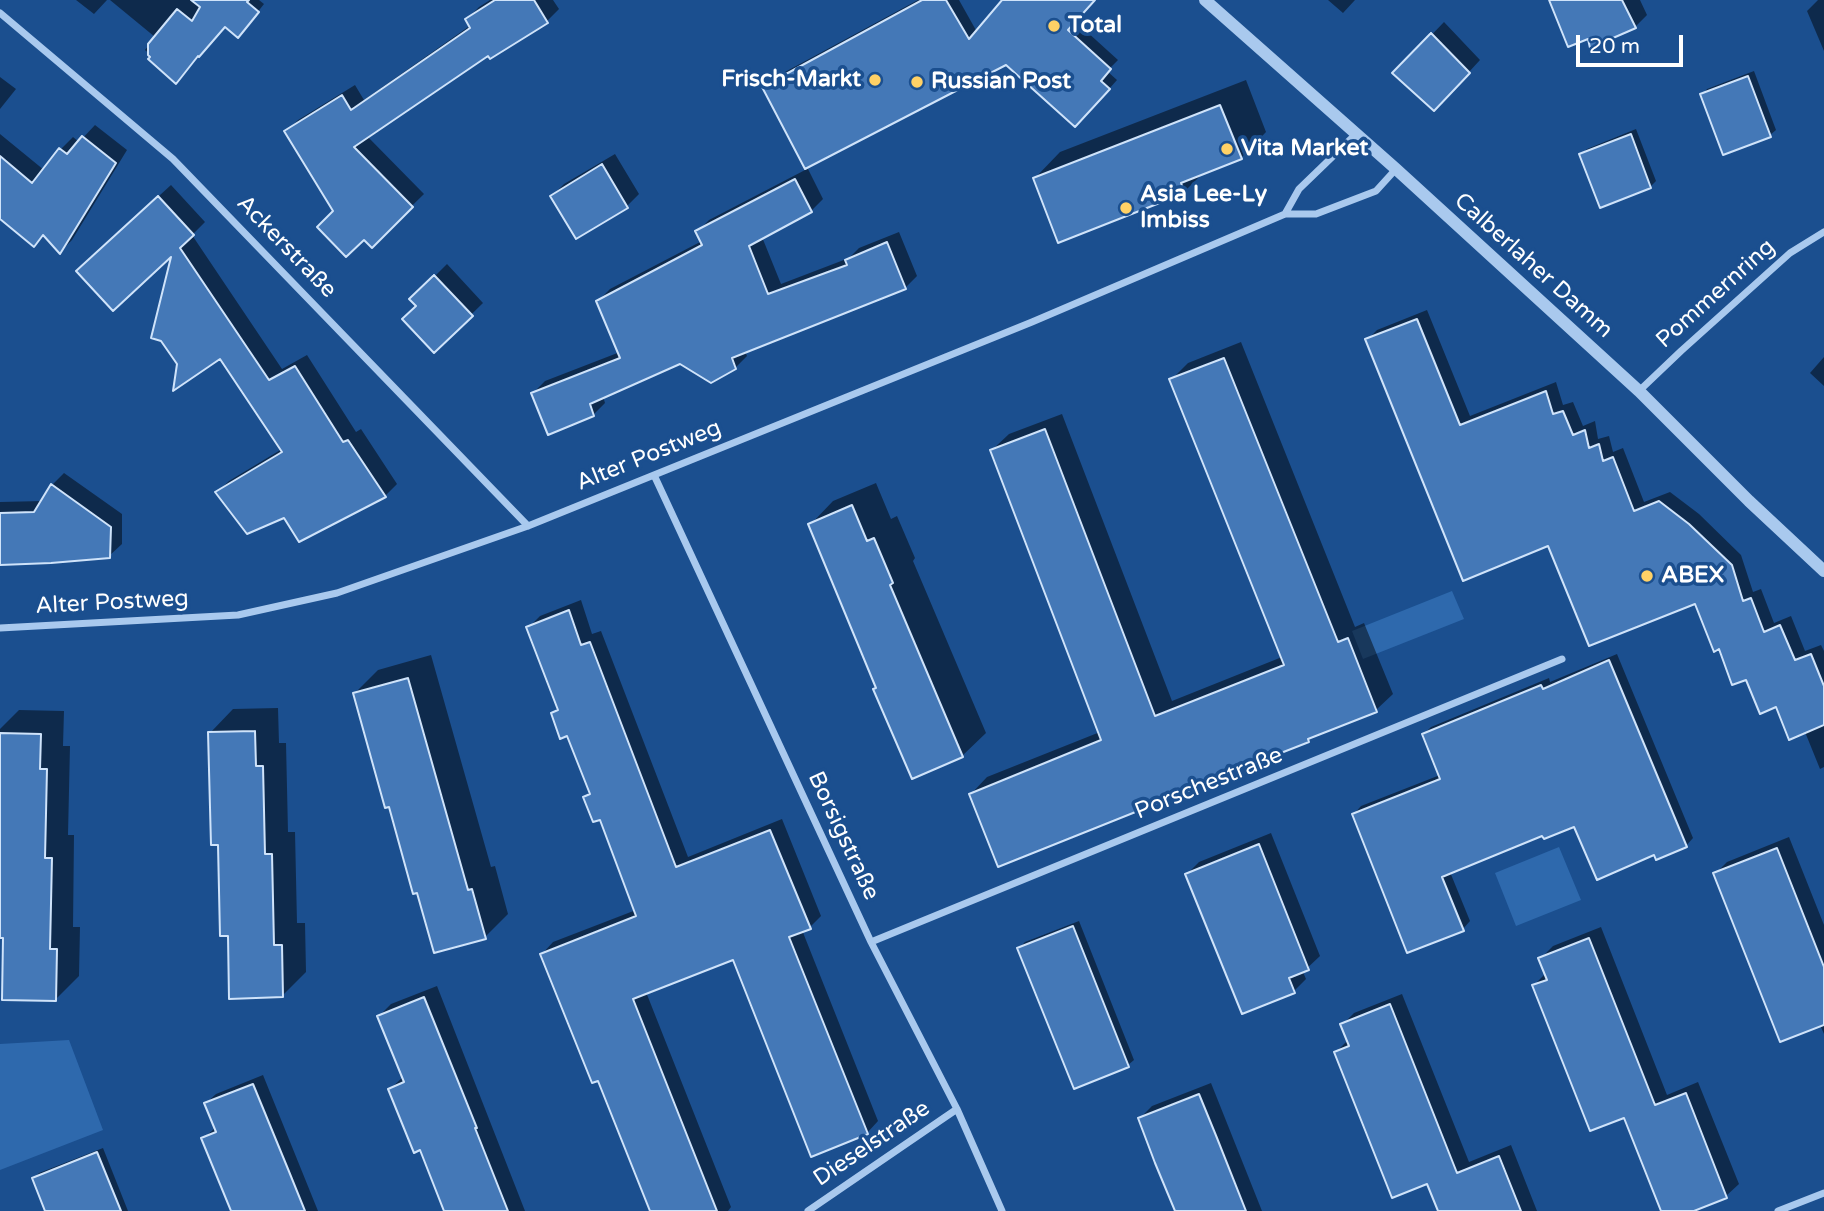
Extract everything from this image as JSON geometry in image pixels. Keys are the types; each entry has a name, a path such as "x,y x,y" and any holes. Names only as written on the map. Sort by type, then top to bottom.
{"street":[{"name":"Calberlaher Damm","path":"1205,0 1396,169 1639,391 1824,571"},
{"name":"Ackerstraße","path":"0,13 173,159 528,526"},
{"path":"1285,214 1299,189 1356,134"},
{"name":"Alter Postweg","path":"0,628 238,615 337,593 528,526 1032,322 1285,214 1316,214 1376,191 1396,169"},
{"name":"Pommernring","path":"1639,391 1790,253 1824,232"},
{"name":"Borsigstraße","path":"654,475 870,942 957,1109 1002,1211"},
{"name":"Porschestraße","path":"870,942 1562,659"},
{"name":"Dieselstraße","path":"808,1211 957,1109"},
{"path":"1778,1211 1824,1193"}],"shaded area":[{"path":"1452,591 1464,619 1363,659 1352,631"},
{"path":"1559,847 1581,900 1516,926 1495,873"},
{"path":"69,1040 103,1130 0,1170 0,1044"}],"building":[{"path":"191,0 249,0 247,2 259,12 238,38 225,27 176,84 148,59 148,44 177,9 192,21 200,7"},
{"path":"495,0 534,0 548,23 490,59 488,56 354,147 413,207 372,248 364,240 346,257 317,227 333,211 284,131 342,95 351,110 470,28 465,19"},
{"name":"Frisch-Markt","path":"922,0 946,0 969,39 1002,0 1095,0 1068,30 1111,69 1101,81 1110,89 1075,127 1006,65 805,169 762,87"},
{"path":"1549,0 1622,0 1636,28 1590,48 1588,39 1568,47"},
{"path":"1431,33 1470,73 1434,111 1392,73"},
{"path":"1748,76 1771,137 1723,155 1700,94"},
{"path":"1220,105 1242,159 1181,183 1185,193 1058,243 1033,178"},
{"path":"1631,134 1651,188 1600,208 1579,154"},
{"path":"82,136 116,163 60,254 43,235 34,247 0,219 0,156 32,183 59,148 67,154"},
{"path":"602,164 628,208 576,239 550,196"},
{"path":"795,179 812,212 749,246 768,294 847,265 845,260 887,242 906,289 732,358 736,369 711,383 680,364 590,404 594,416 548,435 531,393 620,358 596,301 702,245 695,231"},
{"path":"158,196 194,235 180,248 269,380 295,366 343,442 348,440 386,497 299,542 284,518 247,534 215,492 282,452 220,359 173,391 177,364 161,341 151,338 171,257 113,311 76,271"},
{"path":"434,275 473,316 434,353 402,319 416,306 409,299"},
{"path":"1417,319 1460,425 1546,391 1553,414 1563,411 1573,435 1585,430 1589,448 1599,444 1603,461 1613,457 1634,511 1659,501 1689,524 1732,565 1743,601 1751,598 1764,632 1780,625 1795,660 1811,654 1824,686 1824,725 1789,740 1776,707 1760,714 1746,680 1732,685 1719,649 1714,652 1695,604 1589,646 1548,546 1463,581 1365,339"},
{"path":"1224,358 1338,642 1348,638 1377,712 998,867 969,794 1101,740 990,450 1045,429 1155,716 1284,665 1169,379"},
{"path":"51,484 111,527 110,558 0,565 0,513 34,512"},
{"path":"852,505 867,541 874,538 893,583 890,585 963,757 912,779 873,689 876,688 808,524"},
{"path":"569,610 581,645 590,642 676,867 770,830 811,929 789,937 868,1134 811,1157 733,960 633,999 717,1211 650,1211 598,1081 592,1083 540,954 636,916 600,820 593,822 583,797 590,794 567,736 560,739 551,713 558,710 526,627"},
{"path":"1609,660 1687,847 1656,860 1654,855 1597,880 1574,827 1544,839 1542,836 1442,877 1464,931 1407,953 1352,814 1440,779 1422,734 1541,685 1543,689"},
{"path":"408,678 468,890 472,889 486,939 434,953 417,893 413,894 389,807 385,808 353,693"},
{"path":"255,731 256,766 263,766 265,854 272,854 274,945 282,945 283,997 229,999 228,936 220,936 218,845 211,845 208,732"},
{"path":"0,733 41,734 40,769 47,769 45,858 52,858 50,949 57,949 56,1001 2,1000"},
{"path":"1259,844 1309,970 1289,978 1295,993 1242,1014 1185,874"},
{"path":"1777,848 1824,967 1824,1025 1780,1042 1713,873"},
{"path":"1073,926 1129,1067 1074,1089 1017,948"},
{"path":"1589,938 1655,1105 1686,1093 1727,1198 1694,1211 1661,1211 1624,1118 1590,1131 1532,985 1547,980 1538,958"},
{"path":"424,997 508,1211 444,1211 420,1150 414,1153 388,1089 404,1082 377,1016"},
{"path":"1390,1004 1457,1173 1499,1156 1521,1211 1438,1211 1427,1184 1392,1198 1334,1052 1349,1046 1340,1024"},
{"path":"253,1084 305,1211 231,1211 201,1138 216,1132 204,1103"},
{"path":"1199,1094 1246,1211 1175,1211 1155,1163 1138,1118"},
{"path":"97,1152 121,1211 45,1211 32,1178"}],"place":[{"name":"Total","path":"1054,26"},
{"name":"Frisch-Markt","path":"875,80"},
{"name":"Russian Post","path":"917,82"},
{"name":"Vita Market","path":"1227,149"},
{"name":"Asia Lee-Ly Imbiss","path":"1126,208"},
{"name":"ABEX","path":"1647,576"}]}
